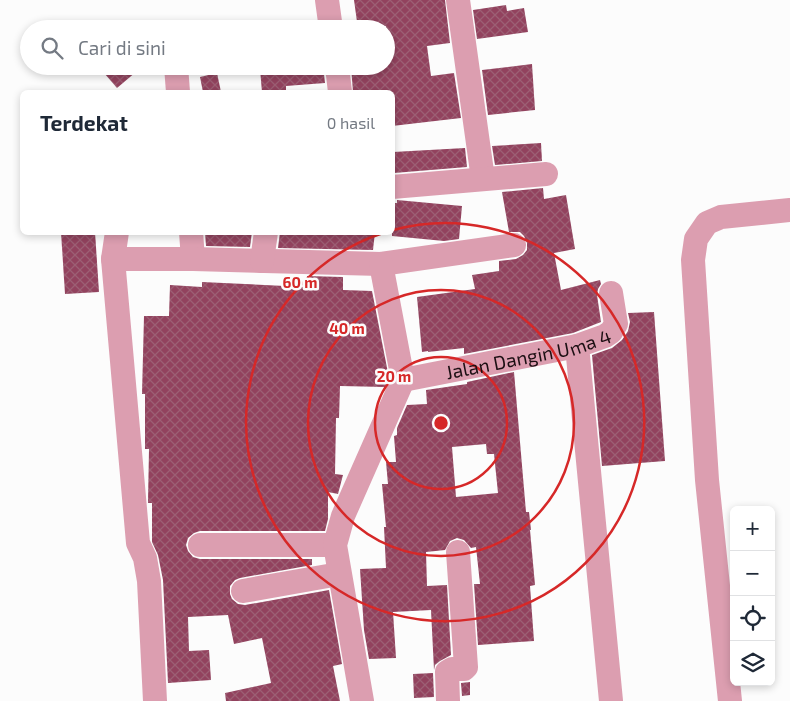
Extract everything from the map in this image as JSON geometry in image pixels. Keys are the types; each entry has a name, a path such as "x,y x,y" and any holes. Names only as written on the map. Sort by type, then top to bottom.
{"street":[{"path":"327,0 330,20"},
{"path":"458,0 483,179"},
{"path":"177,75 178,90"},
{"path":"338,75 340,90"},
{"path":"395,187 546,174"},
{"path":"730,701 707,480 693,260 696,239 708,223 721,217 790,210"},
{"path":"117,235 113,259 138,543 145,558 149,581 155,701"},
{"path":"191,235 193,259"},
{"path":"262,261 266,235"},
{"path":"113,259 381,264 514,245"},
{"path":"362,701 335,545 343,516 403,380 381,264"},
{"name":"Jalan Dangin Uma 4","path":"403,380 577,346 605,336 614,328 616,318 611,293"},
{"path":"577,346 611,701"},
{"path":"200,546 335,545"},
{"path":"448,701 447,672 452,669 464,669 466,667 458,552"},
{"path":"243,591 339,574"}],"building":[{"path":"354,0 445,0 450,43 427,46 431,76 454,73 461,118 395,126 395,90 353,90 352,75 395,75 395,20 357,20"},
{"path":"506,5 507,11 524,8 528,32 477,39 473,10"},
{"path":"532,64 535,110 488,115 482,70"},
{"path":"106,75 132,75 117,88"},
{"path":"217,75 221,90 203,90 200,77"},
{"path":"261,75 324,75 325,83 286,86 286,90 262,90"},
{"path":"541,143 542,161 495,165 492,146"},
{"path":"465,148 467,167 395,173 395,152"},
{"path":"543,188 544,199 566,195 575,249 554,253 561,290 600,280 601,284 597,295 601,322 573,333 464,354 464,348 422,352 417,297 475,289 472,275 499,271 499,261 516,259 523,255 527,250 527,243 520,232 509,232 502,192"},
{"path":"397,200 462,206 459,239 444,241 392,236 395,235 395,203 397,203"},
{"path":"61,235 95,235 99,292 65,294"},
{"path":"205,235 252,235 250,247 206,246"},
{"path":"280,235 375,235 373,250 278,248"},
{"path":"307,276 343,277 343,290 372,291 389,378 385,387 340,386 339,418 336,418 335,474 343,475 338,494 328,492 328,519 325,531 200,531 188,538 186,545 193,557 200,559 312,559 312,565 235,580 230,586 230,594 232,599 238,604 245,605 329,590 342,664 333,666 340,701 226,701 225,693 271,683 262,638 234,644 228,615 188,617 189,651 209,650 211,680 168,683 163,580 158,555 152,542 152,503 148,503 149,449 145,449 145,394 142,394 144,316 169,316 170,285 202,287 202,282 306,287"},
{"path":"654,312 665,461 602,466 592,355 612,348 622,340 628,331 630,322 628,313"},
{"path":"514,372 526,512 529,512 531,530 535,585 530,586 534,641 478,645 474,584 480,584 476,547 471,548 464,540 457,538 450,541 445,550 426,552 427,586 447,585 451,655 435,665 434,670 431,610 393,612 396,658 369,659 364,630 360,569 386,568 384,527 386,527 382,484 388,484 386,462 396,462 394,436 397,435 397,428 407,405 427,404 426,390 467,384 467,382","holes":["486,444 487,454 494,454 498,493 456,497 452,447"]},
{"path":"433,673 434,697 414,698 413,674"},
{"path":"470,682 470,695 462,696 461,683"}]}
